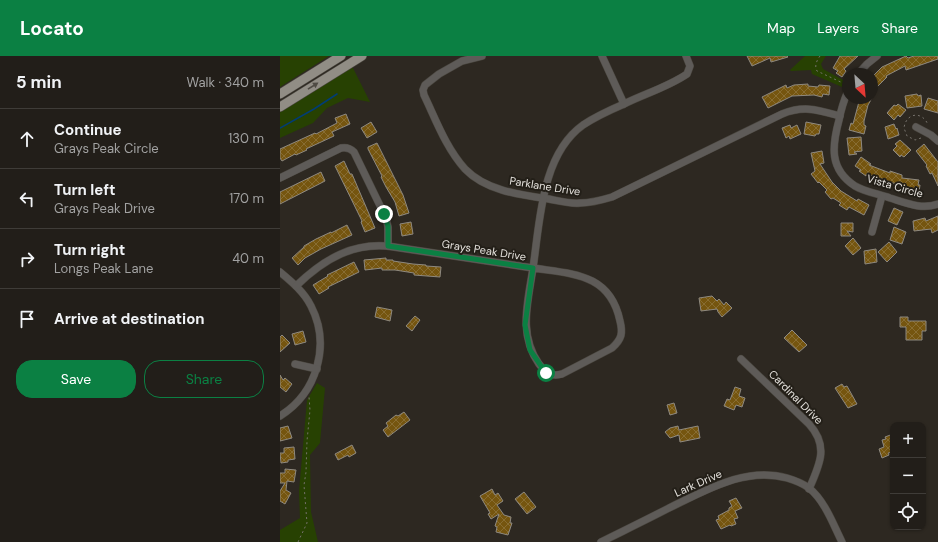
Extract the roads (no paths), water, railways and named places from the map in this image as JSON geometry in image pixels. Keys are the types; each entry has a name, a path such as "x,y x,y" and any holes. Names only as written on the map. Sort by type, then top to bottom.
{"main road":[{"path":"280,94 342,56"},
{"path":"280,107 362,56"}],"street":[{"name":"Parklane Drive","path":"482,56 462,61 439,74 425,85 423,90 424,95 452,153 466,171 483,182 501,190 543,198 579,203 612,197 793,110 810,109 840,116"},
{"path":"602,56 624,104"},
{"name":"Grays Peak Drive","path":"296,286 316,268 336,256 360,248 388,246 533,268 543,198 555,159 566,142 582,126 624,104 682,78 687,74 690,66 686,56"},
{"path":"863,68 877,56"},
{"name":"Vista Circle","path":"843,104 833,146 839,169 845,177 855,186 916,206 938,204"},
{"path":"916,127 931,135 938,141"},
{"path":"280,178 350,145 386,218 388,226 388,246"},
{"path":"872,232 882,196"},
{"path":"533,268 586,277 600,286 611,299 619,314 621,334 618,342 612,348 562,374 556,376 546,373 530,350 525,325 533,268"},
{"path":"280,272 296,286 308,302 317,322 320,347 317,369 313,380 301,399 291,409 280,416"},
{"name":"Cardinal Drive","path":"741,358 809,424 818,436 821,448 820,461 809,489"},
{"path":"295,364 317,369"},
{"name":"Lark Drive","path":"601,542 707,490 736,479 757,475 776,476 798,482 809,489"},
{"path":"809,489 821,503 842,542"}],"waterway":[{"path":"280,128 337,94"}]}
